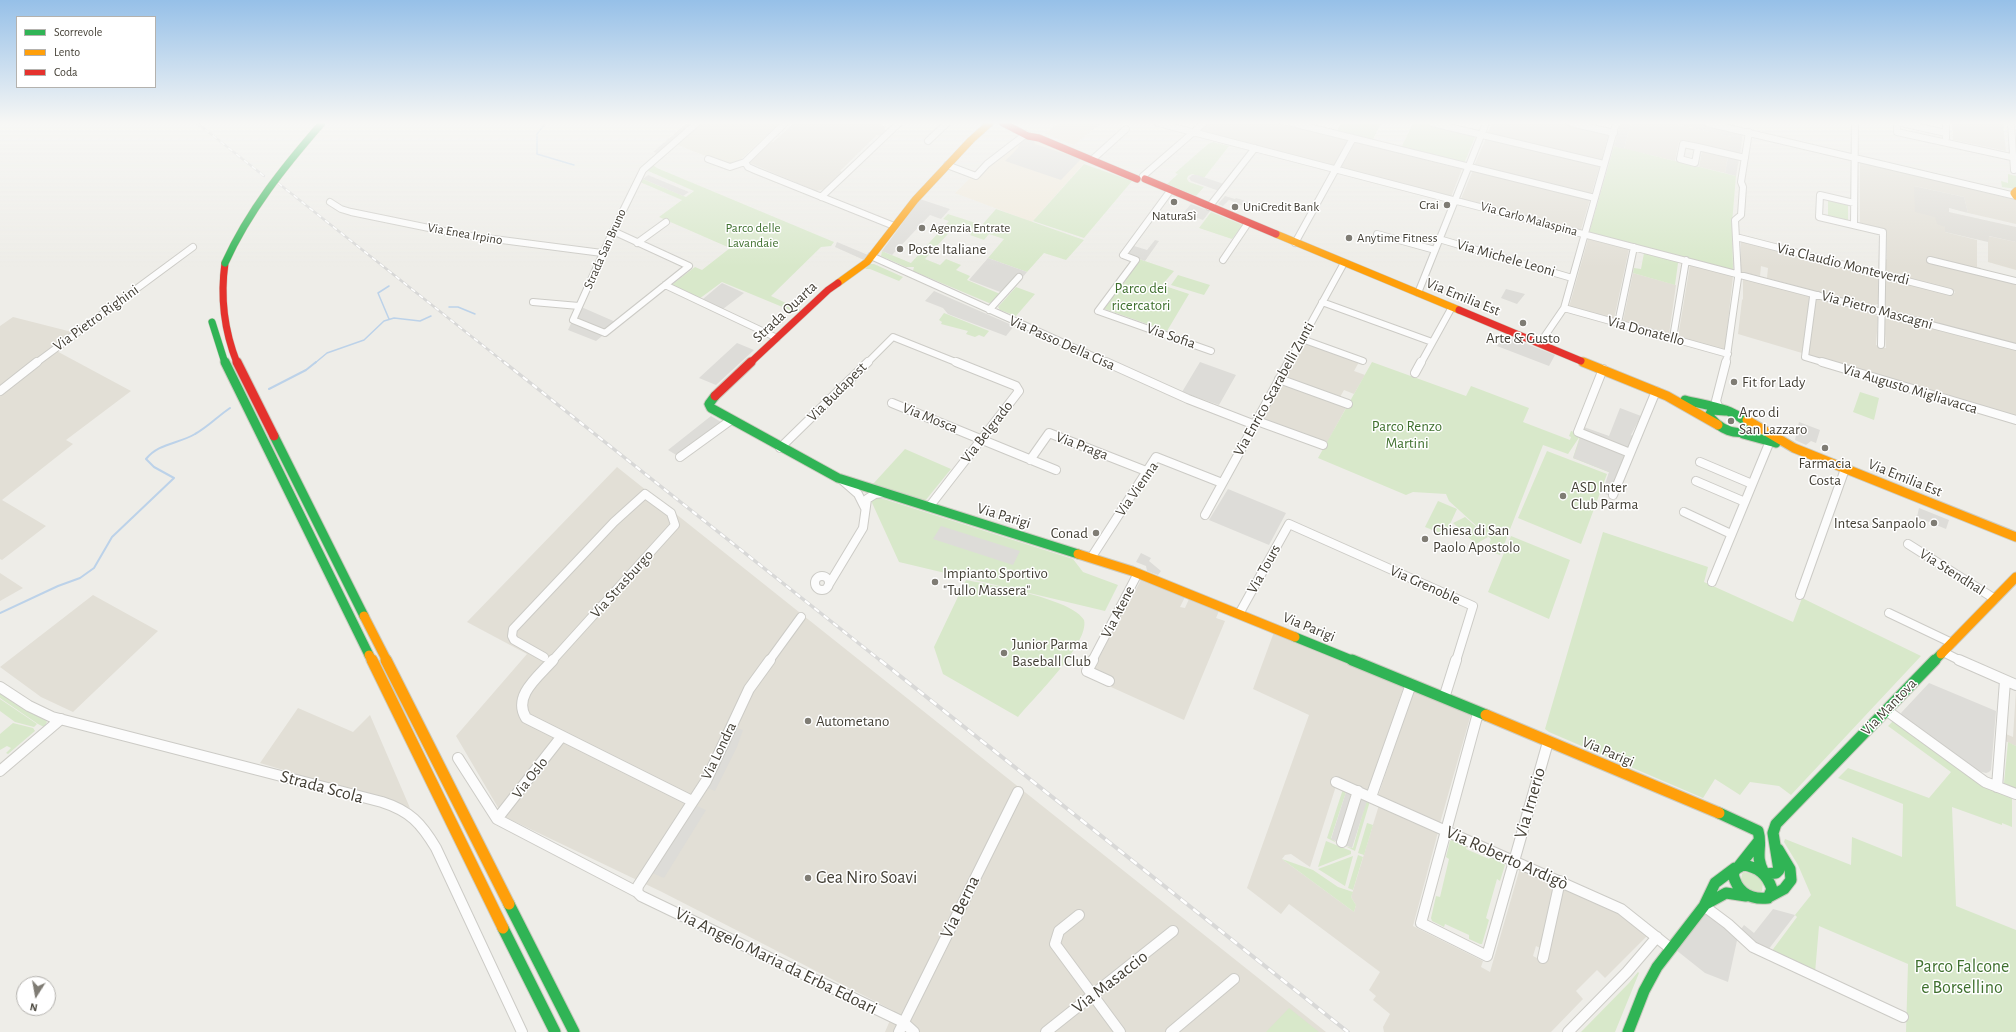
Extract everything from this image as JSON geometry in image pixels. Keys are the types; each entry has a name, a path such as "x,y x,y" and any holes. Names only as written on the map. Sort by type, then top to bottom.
{"main road":[{"path":"237,220 274,171"},
{"path":"214,273 250,212 283,171"},
{"name":"Strada Quarta","path":"850,482 838,478 780,448 731,420 711,408 709,405 710,401 828,290 859,269 942,171"},
{"name":"Via Emilia Est","path":"1124,171 1141,178"},
{"name":"Via Emilia Est","path":"1125,171 1166,190 1656,391 1718,425 1740,434 1794,448 2016,538"},
{"path":"2016,191 2014,193 2016,196"},
{"path":"226,239 221,263 221,311 225,335 235,360 574,1032"},
{"path":"210,312 217,342 230,374 555,1032"},
{"name":"Via Emilia Est","path":"1667,396 1722,410 1747,420 1794,448"},
{"path":"1718,425 1711,419 1709,413 1717,409 1722,410"},
{"path":"1740,434 1748,433 1752,430 1747,420"},
{"name":"Via Parigi","path":"850,482 866,492 885,493 1138,573 1411,684 1748,825 1769,826 1776,824"},
{"name":"Via Mantova","path":"1776,824 2016,577"},
{"path":"1737,867 1750,866 1764,874 1776,873 1779,870 1773,842 1773,833 1776,824"},
{"path":"1748,825 1758,831 1756,854 1758,863 1772,887 1772,893 1769,897"},
{"path":"1628,1032 1644,991 1670,948 1705,905 1715,883 1737,867 1758,842"},
{"path":"1705,905 1726,893 1746,896 1758,900 1769,897 1789,885 1792,874 1773,842"},
{"path":"1737,867 1733,876 1735,883 1746,896"}],"street":[{"name":"Strada San Bruno","path":"642,171 612,231 573,320 606,332 665,285"},
{"path":"757,171 894,226"},
{"path":"821,197 848,171"},
{"path":"963,171 976,176 980,171"},
{"path":"1141,178 1149,171"},
{"path":"1209,207 1237,171"},
{"path":"1295,243 1335,171"},
{"name":"Via Carlo Malaspina","path":"1344,171 1737,273"},
{"path":"1418,293 1467,171"},
{"path":"1486,171 1595,198"},
{"path":"1540,344 1564,308 1602,171"},
{"path":"1722,410 1716,400 1728,354 1737,273 1735,220 1741,215 1743,187 1741,182 1743,171"},
{"path":"1854,171 1854,225"},
{"path":"1915,171 2016,196"},
{"path":"1978,186 2016,191"},
{"name":"Via Sofia","path":"1166,190 1123,255 1136,260 1098,311 1212,351"},
{"path":"1854,203 1820,195 1819,217 1883,232 1881,274 1881,345"},
{"name":"Via Enea Irpino","path":"330,202 341,209 351,212 462,235 602,253"},
{"path":"637,243 666,222"},
{"path":"1223,260 1248,223"},
{"path":"612,231 689,266 665,285 776,338"},
{"path":"1377,234 1435,250"},
{"name":"Via Claudio Monteverdi","path":"1736,237 1950,292"},
{"name":"Via Michele Leoni","path":"1439,239 1572,278"},
{"name":"Via Pietro Righini","path":"0,391 81,328 193,247"},
{"path":"1618,323 1634,247"},
{"name":"Via Passo Della Cisa","path":"871,256 1192,401 1323,445"},
{"path":"1673,338 1686,260"},
{"path":"1930,260 2016,281"},
{"name":"Via Enrico Scarabelli Zunti","path":"1205,515 1344,263"},
{"name":"Via Pietro Mascagni","path":"1737,273 2016,347"},
{"path":"989,310 1019,276"},
{"name":"Via Augusto Migliavacca","path":"1818,295 1813,296 1805,357 2016,420"},
{"name":"Strada San Bruno","path":"534,302 579,306"},
{"path":"1322,302 1432,342"},
{"path":"1415,373 1452,307"},
{"name":"Via Donatello","path":"1564,308 1728,354"},
{"name":"Via Belgrado","path":"893,337 1019,388 1019,391 929,507"},
{"name":"Via Budapest","path":"780,448 893,337"},
{"path":"1302,339 1363,361"},
{"path":"1603,369 1578,432 1630,453"},
{"path":"1279,379 1348,404"},
{"path":"1612,495 1656,391"},
{"name":"Via Mosca","path":"892,402 1056,470"},
{"path":"680,457 731,420"},
{"name":"Via Praga","path":"1030,460 1049,433 1146,471"},
{"path":"1712,582 1770,441"},
{"name":"Via Vienna","path":"1091,558 1156,457 1222,483"},
{"path":"1700,462 1752,484"},
{"path":"1800,595 1845,469"},
{"path":"838,478 850,486 866,492 866,519 863,528 839,569 828,586 822,589 815,585 817,579 832,575 839,569"},
{"path":"1696,481 1745,502"},
{"name":"Via Strasburgo","path":"544,657 514,640 512,636 513,629 614,522 645,494 671,512 675,525 544,670 523,695 520,705 526,718 692,800"},
{"path":"1684,512 1732,534"},
{"name":"Via Tours","path":"1239,614 1289,524"},
{"name":"Via Grenoble","path":"1289,524 1474,606 1444,698"},
{"name":"Via Stendhal","path":"1908,544 1995,599"},
{"name":"Via Atene","path":"1109,681 1087,671 1138,573"},
{"path":"824,577 829,580 828,586"},
{"path":"1888,613 1952,643"},
{"name":"Via Londra","path":"638,889 692,800 706,781 749,689 800,617"},
{"path":"1943,652 1962,663 2016,685"},
{"path":"544,670 544,657 559,653"},
{"path":"1997,787 2005,681"},
{"path":"1371,798 1411,684"},
{"name":"Strada Scola","path":"0,687 39,712 61,719 382,802 408,812 422,824 436,848 522,1032"},
{"path":"1886,710 1983,780 2016,794"},
{"path":"1445,830 1478,713"},
{"path":"0,771 61,719"},
{"name":"Via Oslo","path":"497,819 562,736"},
{"name":"Via Irnerio","path":"1445,830 1421,923 1487,956 1548,742"},
{"name":"Via Angelo Maria da Erba Edoari","path":"458,758 497,819 638,889 642,896 901,1027 914,1032"},
{"name":"Via Roberto Ardigò","path":"1336,782 1621,909 1670,948"},
{"name":"Via Berna","path":"901,1027 1018,792"},
{"path":"1342,842 1358,792"},
{"path":"1543,958 1560,882"},
{"path":"1705,905 1753,947 1903,1017"},
{"path":"1079,915 1059,931 1055,944 1120,1032"},
{"name":"Via Masaccio","path":"1046,1032 1173,932"},
{"path":"1568,1032 1627,972 1656,937"},
{"path":"1172,1032 1234,980"}],"shaded area":[{"path":"769,171 843,172 825,189 816,191"},
{"path":"982,171 1077,171 1032,222 955,193 970,178 976,179"},
{"path":"1035,171 1069,171 1061,180"},
{"path":"1353,171 1461,171 1451,197"},
{"path":"1473,171 1478,171 1590,199 1581,230 1461,199"},
{"path":"1495,171 1598,171 1591,195"},
{"path":"1725,171 1737,171 1736,176 1725,173"},
{"path":"1860,171 1898,171 2016,200 2016,224 1968,213 1964,197 1914,186 1937,219 1945,227 1945,232 1977,240 1977,267 1981,268 1981,271 1928,257 1927,260 2016,283 2016,344 1890,311 1884,306 1884,279 1887,278 1952,296 1955,292 1952,289 1885,273 1884,260 1887,259 1887,232 1860,225"},
{"path":"648,175 689,192 683,196 643,179"},
{"path":"1192,175 1197,175 1224,184 1219,191 1191,181 1189,178"},
{"path":"1914,186 1964,197 1968,213 1949,208 1949,212 2016,227 2016,242 1989,236 1988,242 1945,232 1945,227 1937,224 1935,217 1915,212"},
{"path":"1225,196 1252,203 1248,208 1229,200 1223,206 1218,204"},
{"path":"920,199 950,209 941,219 930,215 892,255 882,251"},
{"path":"1191,204 1210,211 1203,220 1183,213"},
{"path":"1988,236 2016,242 2016,270 1988,262"},
{"path":"1588,239 1629,249 1614,319 1569,307"},
{"path":"1155,240 1159,241 1145,261 1125,254 1131,245 1147,250"},
{"path":"1741,240 1875,275 1878,277 1878,304 1871,306 1767,278 1768,268 1761,266 1760,276 1741,272"},
{"path":"837,242 868,255 864,260 835,247"},
{"path":"988,258 1027,272 1008,295 969,280"},
{"path":"1690,265 1733,276 1725,350 1678,337"},
{"path":"1633,273 1676,285 1669,334 1623,321"},
{"path":"1743,278 1810,296 1802,353 1738,334 1743,299"},
{"path":"722,283 744,293 723,309 703,299"},
{"path":"1506,289 1525,294 1517,304 1501,298"},
{"path":"934,291 1014,326 1006,336 948,314 943,308 925,301"},
{"path":"1816,297 1871,312 1878,317 1876,345 1884,348 1886,348 1884,319 1890,317 2016,350 2016,418 1808,355"},
{"path":"579,306 618,323 596,341 568,330"},
{"path":"13,317 72,332 51,348 131,391 66,440 73,444 2,500 46,526 2,560 0,559 0,326"},
{"path":"1504,335 1555,355 1549,366 1497,346"},
{"path":"1305,342 1359,362 1354,371 1365,375 1354,394 1344,390 1340,397 1285,379"},
{"path":"737,343 754,350 716,385 699,378"},
{"path":"1200,362 1236,375 1219,405 1182,392"},
{"path":"1283,383 1347,406 1327,443 1262,420"},
{"path":"1620,408 1641,416 1631,435 1633,436 1608,495 1602,493 1609,472 1573,458 1584,427 1609,436"},
{"path":"711,416 721,422 678,456 668,450"},
{"path":"1799,422 1820,430 1816,443 1811,441 1806,445 1795,440"},
{"path":"617,467 1326,1032 885,1032 894,1011 662,892 503,816 456,736 527,654 467,622"},
{"path":"1228,489 1286,513 1269,545 1209,520"},
{"path":"1919,508 1949,520 1946,529 1917,517"},
{"path":"941,526 1020,551 1013,565 933,539"},
{"path":"1141,553 1151,558 1149,561 1161,571 1158,575 1147,571 1146,566 1136,562"},
{"path":"0,573 23,588 0,601"},
{"path":"1141,580 1185,597 1180,607 1185,608 1189,599 1219,611 1216,618 1225,621 1184,720 1111,687 1114,680 1092,670"},
{"path":"93,595 158,631 73,712 41,697 0,667"},
{"path":"1274,632 1404,686 1368,791 1334,776 1331,784 1336,786 1310,867 1291,854 1285,855 1282,859 1354,912 1356,905 1351,897 1379,805 1438,832 1413,926 1483,961 1481,967 1490,972 1520,868 1554,884 1540,948 1536,946 1533,956 1545,962 1562,887 1620,913 1647,936 1605,978 1597,970 1576,991 1583,999 1551,1032 1384,1032 1383,1027 1390,1014 1373,1000 1376,996 1369,990 1380,972 1289,904 1281,914 1247,888 1309,715 1253,689"},
{"path":"1929,683 1996,711 1991,770 1989,772 1986,773 1978,771 1902,716 1901,713"},
{"path":"1414,690 1471,714 1440,823 1378,796"},
{"path":"2016,690 2016,746 2005,741 2006,734 2013,737"},
{"path":"298,708 353,732 370,715 410,808 260,763"},
{"path":"734,727 743,730 737,747 715,791 705,787"},
{"path":"1346,792 1352,795 1337,842 1331,839"},
{"path":"1360,798 1367,801 1352,848 1345,845"},
{"path":"695,805 706,810 664,878 652,873"},
{"path":"1773,909 1795,915 1768,950 1751,942 1739,932 1744,925 1754,933"},
{"path":"1707,913 1738,936 1728,982 1705,973 1676,950"}],"green space":[{"name":"Parco delle Lavandaie","path":"649,171 665,171 834,242 831,246 821,247 771,296 801,310 797,313 722,282 699,299 670,286 695,267 702,270 730,248 659,217 682,200 640,182 643,179 686,197 694,191"},
{"path":"1078,171 1104,171 1132,181 1084,238 1033,221"},
{"path":"1177,171 1209,171 1204,178 1192,174 1188,176 1187,179 1189,182 1204,187 1196,196 1167,184 1178,174 1175,173"},
{"path":"1607,171 1716,171 1736,176 1732,223 1733,270 1589,233"},
{"path":"2008,174 2016,176 2016,189 2002,187 2001,181 2008,183"},
{"path":"1828,199 1848,204 1848,221 1828,216"},
{"path":"996,209 1084,240 1066,260 1044,253 1027,272 988,258 1004,239 989,234 984,240 970,235 974,229 957,224 925,259 940,265 946,259 961,265 956,270 970,276 967,280 1000,294 993,302 989,303 913,271 914,267 906,267 881,256 882,251 911,263 949,221 943,219 948,214 982,225"},
{"path":"1211,212 1243,225 1232,239 1199,228"},
{"path":"1644,253 1680,262 1678,263 1675,285 1633,273 1634,268 1641,269"},
{"name":"Parco dei ricercatori","path":"1139,259 1174,271 1162,285 1189,294 1167,331 1102,308"},
{"path":"870,264 874,264 903,277 899,281 870,269 865,269"},
{"path":"1178,275 1210,285 1204,295 1171,285"},
{"path":"1016,287 1035,294 1016,316 1000,310 998,307"},
{"path":"944,313 989,331 984,337 979,335 975,337 966,334 968,331 941,324 942,322 939,320"},
{"name":"Parco Renzo Martini","path":"1372,362 1466,396 1471,386 1529,408 1523,422 1570,440 1571,437 1569,436 1571,431 1583,435 1619,469 1616,475 1573,458 1580,436 1568,454 1543,445 1500,555 1487,550 1491,539 1449,501 1446,494 1413,492 1406,495 1318,458"},
{"path":"1860,392 1879,398 1874,420 1853,412"},
{"path":"905,449 951,469 925,501 873,484"},
{"name":"ASD Inter Club Parma","path":"1547,451 1607,474 1581,544 1518,518"},
{"path":"868,494 1073,559 1083,572 1118,585 1105,611 899,562"},
{"path":"1438,501 1457,509 1445,535 1425,527"},
{"path":"1465,517 1488,537 1476,544 1453,523"},
{"path":"1603,532 1708,567 1704,582 1793,622 1802,598 1921,656 1791,795 1779,786 1750,782 1740,795 1715,779 1703,798 1545,729"},
{"path":"1511,536 1570,560 1549,619 1488,592"},
{"name":"Junior Parma Baseball Club","path":"966,580 1011,589 1048,599 1077,612 1084,620 1084,630 1070,656 1018,717 943,674 934,647"},
{"path":"0,691 45,719 47,722 44,727 0,698"},
{"path":"0,699 37,724 34,727 15,722 0,711"},
{"name":"Parco Falcone e Borsellino","path":"1894,720 2012,796 2012,827 2002,823 2002,825 1952,807 1956,906 2016,930 2016,1032 1906,1032 1908,964 1819,926 1815,973 1771,952 1797,917 1795,915 1811,895 1798,865 1784,842 1785,839 1851,865 1852,837 1902,857 1903,804 1838,778 1848,768 1929,798 1951,772 1888,726"},
{"path":"13,723 33,728 35,731 8,754 6,753 11,748 7,746 0,750 0,734"},
{"path":"2008,742 2016,746 2016,790 2004,783"},
{"path":"1343,789 1352,794 1346,792 1331,838 1337,843 1327,838"},
{"path":"1360,797 1370,801 1355,851 1345,846 1353,848 1366,801"},
{"path":"1367,823 1373,825 1364,855 1358,853"},
{"path":"1452,840 1467,846 1466,849 1489,859 1490,857 1505,865 1500,881 1497,879 1486,918 1489,920 1482,944 1469,939 1469,935 1445,924 1444,927 1432,921 1431,918 1436,896 1440,897 1449,859 1446,857 1450,841"},
{"path":"1326,841 1351,851 1351,854 1318,867"},
{"path":"1358,855 1363,857 1353,890 1348,888"},
{"path":"1353,856 1345,886 1318,869"},
{"path":"1282,859 1313,870 1338,887 1353,892 1351,897 1356,905 1354,912"},
{"path":"1744,872 1754,874 1763,882 1762,891 1755,892 1749,890 1745,886 1741,880"},
{"path":"1638,972 1639,973 1615,1032 1581,1032 1629,983"},
{"path":"1289,1008 1319,1032 1266,1032"}],"waterway":[{"path":"389,286 378,293 389,319"},
{"path":"449,307 458,307 475,314"},
{"path":"315,363 327,353 364,340 384,321 394,318 420,321 431,316"},
{"path":"269,389 306,370 316,362"},
{"path":"0,613 58,586 80,578 94,568 112,537 174,478 154,467 146,459 157,450 200,431 230,408"}],"railway":[{"path":"258,171 264,176"},
{"path":"278,183 505,363"},
{"path":"504,362 881,661"},
{"path":"880,660 1348,1032"}],"traffic: fast":[{"path":"225,263 244,225 281,171"},
{"path":"212,322 220,350 230,374 369,655"},
{"path":"715,396 709,404 711,408 838,478 1078,554"},
{"path":"1685,400 1733,413 1748,423 1752,430 1734,433 1717,425 1709,416 1712,410 1725,411"},
{"path":"1743,434 1776,443"},
{"path":"274,436 364,616"},
{"path":"1295,637 1486,715"},
{"path":"1765,874 1776,873 1779,870 1773,833 1776,824 1941,654"},
{"path":"1719,813 1758,831 1760,841 1758,860 1764,873"},
{"path":"1739,866 1758,842"},
{"path":"1769,897 1784,889 1791,880 1790,869 1778,849"},
{"path":"1743,865 1758,869 1765,875 1772,889 1768,898 1762,899 1750,897 1740,891 1734,880 1733,874 1736,869 1743,865"},
{"path":"1628,1032 1644,991 1657,967 1704,906 1715,883 1735,868"},
{"path":"1706,904 1726,893 1746,896"},
{"path":"509,904 574,1032"},
{"path":"503,928 555,1032"}],"traffic: slow":[{"path":"838,283 867,262 915,200 942,171"},
{"path":"2016,191 2014,193 2016,196"},
{"path":"1276,234 1459,310"},
{"path":"1581,361 1667,396 1718,425"},
{"path":"1747,420 1794,448 2016,537"},
{"path":"1078,554 1132,571 1295,637"},
{"path":"1941,654 2016,577"},
{"path":"364,616 509,904"},
{"path":"369,655 503,928"},
{"path":"1486,715 1719,813"}],"traffic: jam":[{"path":"1118,171 1137,179"},
{"path":"1145,179 1276,234"},
{"path":"225,263 222,287 223,310 227,332 233,353 242,374 274,436"},
{"path":"715,396 828,290 838,283"},
{"path":"1459,310 1581,361"}],"place":[{"name":"NaturaSì","path":"1174,202"},
{"name":"Crai","path":"1447,205"},
{"name":"UniCredit Bank","path":"1235,207"},
{"name":"Agenzia Entrate","path":"922,228"},
{"name":"Anytime Fitness","path":"1349,238"},
{"name":"Poste Italiane","path":"900,249"},
{"name":"Arte & Gusto","path":"1523,323"},
{"name":"Fit for Lady","path":"1734,382"},
{"name":"Arco di San Lazzaro","path":"1731,421"},
{"name":"Farmacia Costa","path":"1825,448"},
{"name":"ASD Inter Club Parma","path":"1563,496"},
{"name":"Intesa Sanpaolo","path":"1934,523"},
{"name":"Conad","path":"1096,533"},
{"name":"Chiesa di San Paolo Apostolo","path":"1425,539"},
{"name":"Impianto Sportivo \"Tullo Massera\"","path":"935,582"},
{"name":"Junior Parma Baseball Club","path":"1004,653"},
{"name":"Autometano","path":"808,721"},
{"name":"Gea Niro Soavi","path":"808,878"}]}
